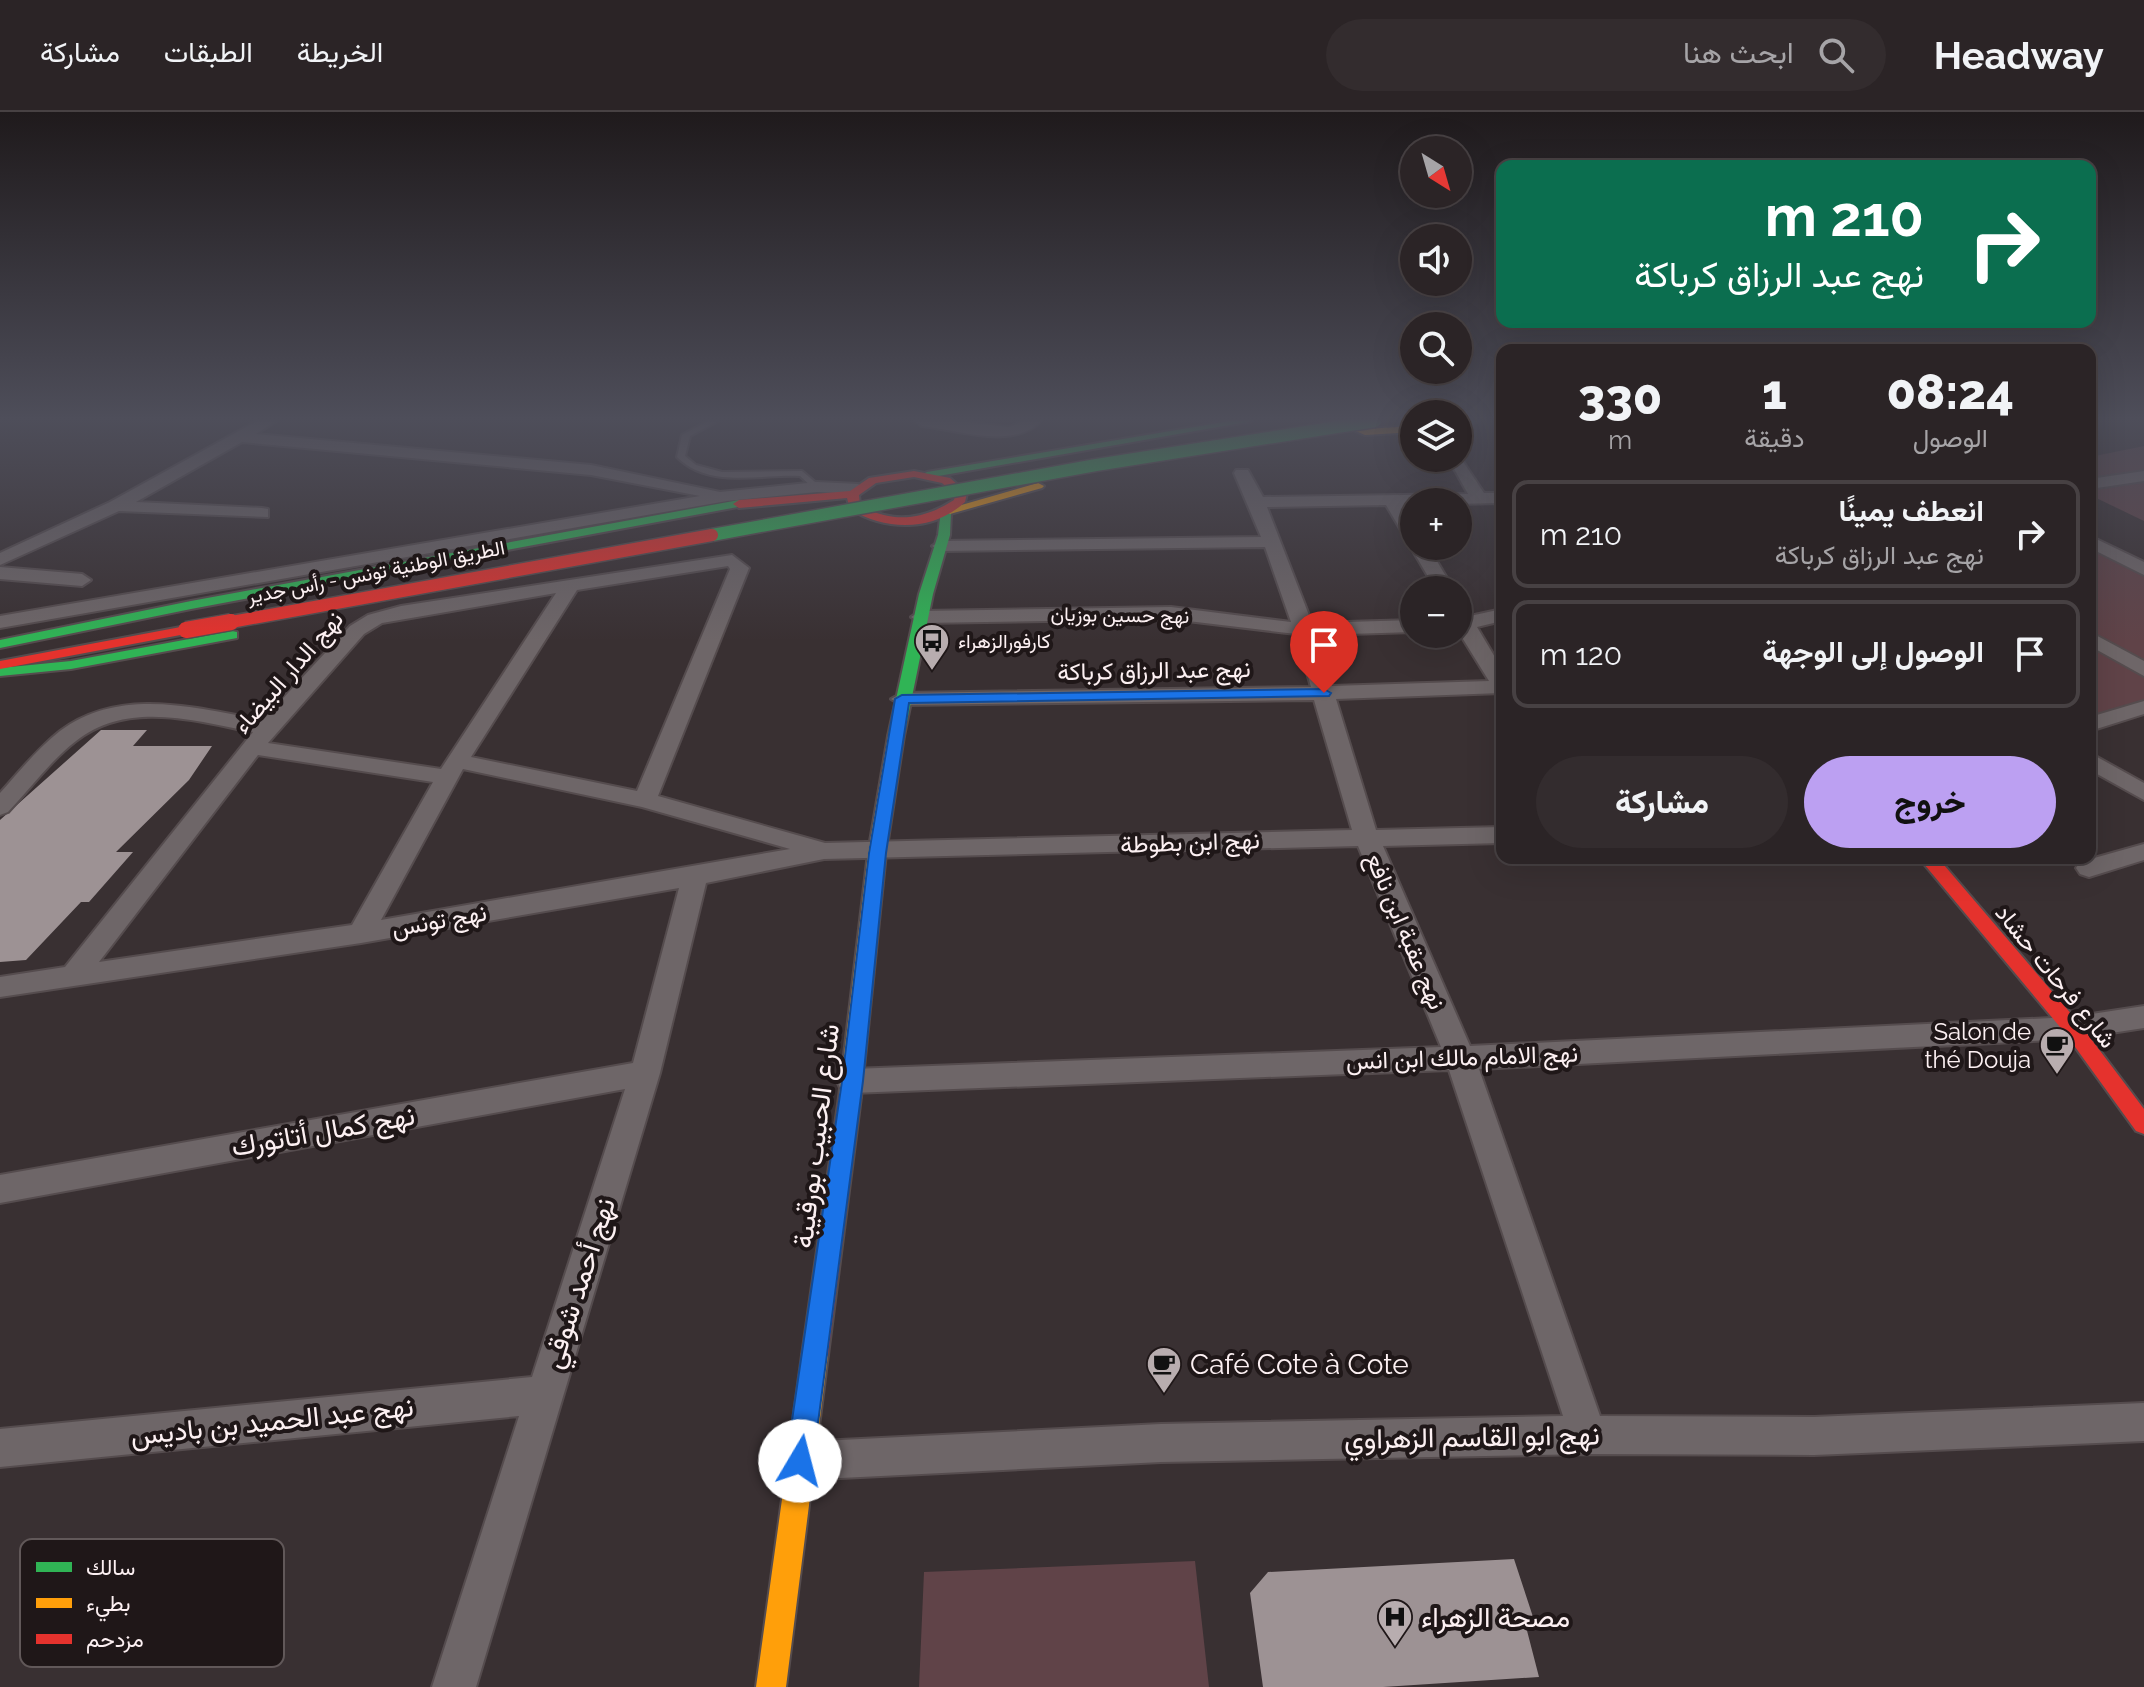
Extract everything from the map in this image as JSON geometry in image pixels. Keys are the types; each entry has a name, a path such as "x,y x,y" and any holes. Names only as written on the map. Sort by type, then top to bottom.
{"main road":[{"path":"0,646 128,615 704,512 821,494"},
{"path":"856,494 854,507 877,520 914,550 926,594"},
{"name":"الطريق الوطنية تونس - رأس جدير","path":"0,665 186,624 696,523 869,494"},
{"name":"الطريق الوطنية تونس - رأس جدير","path":"0,646 186,624 927,494"},
{"name":"شارع الحبيب بورقيبة","path":"771,1687 852,1081 877,853 902,699 926,594 948,512 959,502 961,494"},
{"path":"0,672 71,665 877,520 917,521 1003,494"},
{"name":"شارع فرحات حشاد","path":"1933,864 2072,1028 2144,1125"}],"street":[{"path":"0,560 137,494"},
{"path":"719,494 727,496"},
{"path":"0,622 742,494"},
{"name":"نهج عقبة ابن نافع","path":"1253,494 1304,629 1366,836 1460,1058 1588,1435"},
{"path":"1476,494 1479,499"},
{"path":"1257,502 1496,498"},
{"path":"1392,501 1400,514"},
{"path":"116,506 262,513"},
{"path":"941,546 1272,542"},
{"path":"2096,544 2144,569"},
{"name":"نهج الدار البيضاء","path":"74,975 268,728 365,623 401,612 722,559 737,563 740,568 645,800"},
{"path":"0,573 82,580"},
{"path":"361,933 452,769 571,585"},
{"name":"نهج حسين بوزيان","path":"921,617 1171,613 1304,629 1400,626"},
{"path":"1472,619 1496,616"},
{"path":"1472,638 1496,676"},
{"path":"2096,642 2144,670"},
{"name":"نهج عبد الرزاق كرباكة","path":"902,699 1324,693 1496,686"},
{"path":"2096,722 2144,707"},
{"path":"0,807 68,737 87,723 117,711 154,710 268,728"},
{"path":"255,748 452,769 645,800 824,851"},
{"path":"2096,764 2144,793"},
{"name":"نهج ابن بطوطة","path":"877,853 1366,836 1496,835"},
{"name":"نهج تونس","path":"0,987 361,933 695,877 824,851 877,853"},
{"path":"2089,868 2144,852"},
{"name":"نهج أحمد شوقي","path":"454,1687 645,1073 695,877"},
{"name":"نهج الامام مالك ابن انس","path":"852,1081 1460,1058 2072,1028 2144,1017"},
{"name":"نهج كمال أتاتورك","path":"0,1189 645,1073"},
{"name":"نهج عبد الحميد بن باديس","path":"0,1448 543,1395"},
{"name":"نهج ابو القاسم الزهراوي","path":"800,1461 1145,1444 1588,1435 1814,1436 2144,1422"}],"shaded area":[{"path":"2096,494 2144,494 2144,521 2096,498"},
{"path":"2096,544 2144,565 2144,701 2096,716"},
{"path":"1195,1561 1209,1687 919,1687 924,1572"}],"building":[{"path":"101,730 147,730 133,746 212,746 189,780 116,852 133,852 89,902 81,902 26,960 0,962 0,820"},
{"name":"مصحة الزهراء","path":"1514,1559 1534,1620 1524,1619 1539,1677 1383,1687 1263,1687 1250,1593 1268,1572"}],"traffic: fast":[{"path":"712,535 934,494"},
{"path":"0,644 191,605 739,504"},
{"path":"896,736 926,594 944,535 945,513"},
{"path":"0,672 71,665 232,635"}],"traffic: slow":[{"path":"950,510 1007,494"},
{"path":"850,1097 877,853 896,736"},
{"path":"771,1687 815,1355"}],"traffic: jam":[{"path":"739,504 847,494"},
{"path":"853,494 854,507 867,514 893,522 907,522 947,510 959,502 961,494"},
{"path":"186,630 712,535"},
{"path":"0,665 186,630"},
{"path":"1933,864 2072,1028 2144,1125"},
{"path":"815,1355 850,1097"}],"place":[{"name":"كارفورالزهراء","path":"932,672"},
{"name":"Salon de thé Douja","path":"2057,1076"},
{"name":"Café Cote à Cote","path":"1164,1395"},
{"name":"مصحة الزهراء","path":"1395,1648"}],"route":[{"path":"800,1461 852,1081 877,853 902,699 1324,693"}]}
